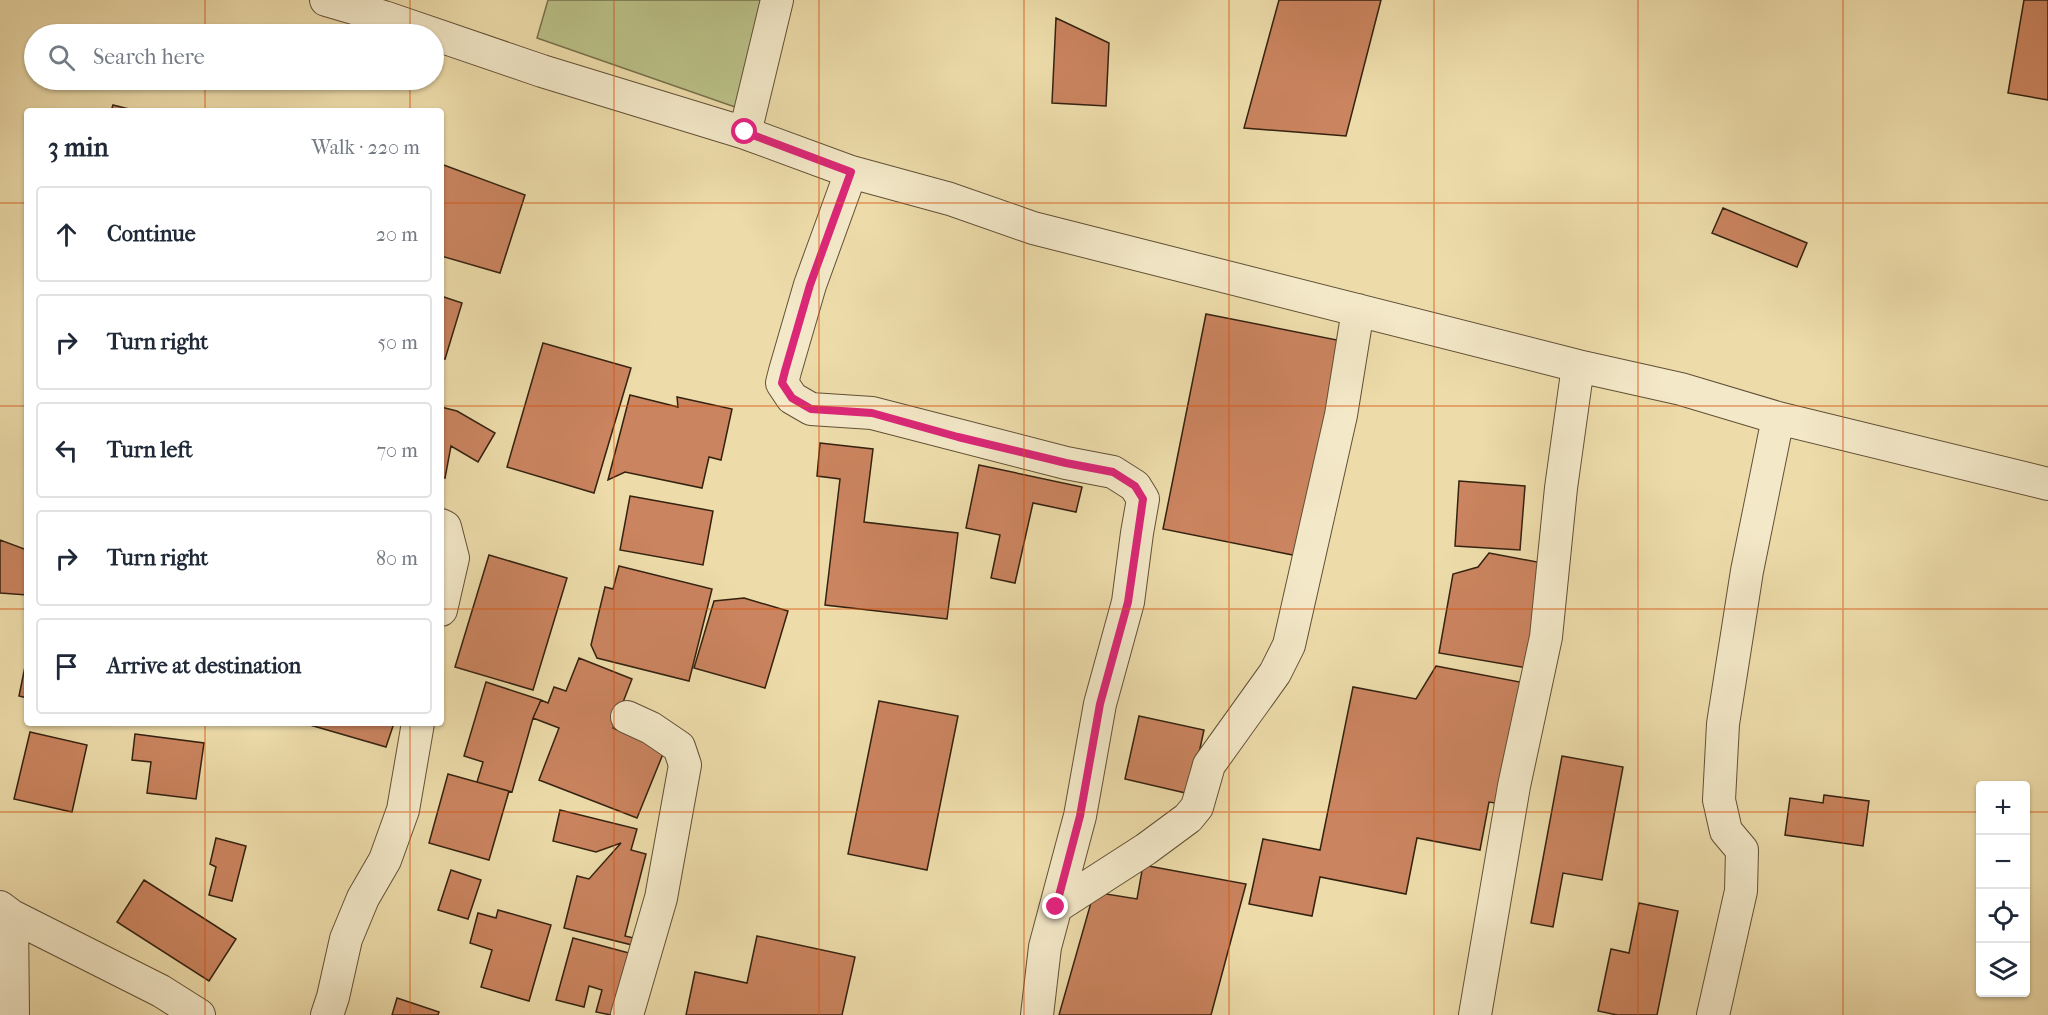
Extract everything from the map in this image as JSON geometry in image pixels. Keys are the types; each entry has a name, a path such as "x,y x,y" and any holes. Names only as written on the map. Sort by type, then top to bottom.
{"street":[{"path":"326,0 404,24"},
{"path":"745,132 777,0"},
{"path":"444,38 542,72 745,132 851,172 950,199 1033,228 1578,366 1681,389 1778,418 2048,484"},
{"path":"851,172 810,285 785,371 782,383 792,398 811,409 872,413 1055,461 1113,472 1135,486 1143,499 1128,602 1100,704 1080,816 1045,947 1037,1015"},
{"path":"1056,907 1146,849 1188,818 1197,807 1209,765 1275,673 1289,645 1341,415 1358,310"},
{"path":"1475,1015 1514,786 1546,637 1561,488 1578,366"},
{"path":"1713,1015 1741,891 1742,850 1726,831 1719,800 1723,724 1747,571 1778,418"},
{"path":"444,526 453,558 444,597"},
{"path":"627,717 651,728 679,747 685,765 661,898 627,1015"},
{"path":"327,1015 346,939 363,898 385,860 403,810 417,726"},
{"path":"6,912 13,1015"},
{"path":"6,912 161,991 199,1015"}],"green space":[{"path":"548,0 764,0 735,107 537,38"}],"building":[{"path":"1279,0 1381,0 1346,136 1244,128"},
{"path":"2024,0 2048,0 2048,100 2008,93"},
{"path":"1056,18 1109,43 1106,106 1052,103"},
{"path":"444,165 525,195 500,273 444,257"},
{"path":"1723,208 1807,243 1797,267 1712,233"},
{"path":"444,297 462,303 444,359"},
{"path":"1206,314 1342,341 1298,556 1163,529"},
{"path":"543,343 631,368 594,493 507,467"},
{"path":"630,395 678,407 677,397 732,409 721,460 709,457 702,488 625,472 608,480"},
{"path":"444,408 457,411 495,433 478,462 451,446 445,478"},
{"path":"820,443 873,449 864,522 958,533 947,619 825,605 840,479 817,476"},
{"path":"979,465 1082,487 1076,512 1033,503 1015,583 991,578 1000,535 966,528"},
{"path":"1459,481 1525,486 1520,550 1455,546"},
{"path":"630,496 713,511 703,565 620,550"},
{"path":"0,540 24,549 24,595 0,593"},
{"path":"1489,553 1553,565 1534,669 1439,653 1453,574 1478,567"},
{"path":"489,555 567,578 533,690 455,667"},
{"path":"619,566 712,589 689,681 597,658 591,645 605,587 613,589"},
{"path":"744,598 788,611 765,688 694,668 714,601"},
{"path":"579,658 632,679 613,728 665,749 637,818 539,780 559,728 533,718 541,700 548,703 554,687 566,691"},
{"path":"1436,666 1525,683 1501,804 1489,802 1480,850 1417,838 1406,894 1320,877 1312,916 1249,904 1263,839 1320,850 1353,687 1416,699"},
{"path":"24,672 24,697 19,696"},
{"path":"486,682 541,700 533,718 512,792 477,782 483,762 464,756"},
{"path":"879,701 958,716 927,870 848,854"},
{"path":"1139,716 1204,730 1190,794 1125,779"},
{"path":"313,726 393,726 386,747"},
{"path":"30,732 87,745 72,812 14,799"},
{"path":"135,734 204,743 196,799 147,793 151,762 132,760"},
{"path":"1562,756 1623,767 1602,880 1563,873 1553,927 1531,923"},
{"path":"448,774 509,791 489,860 429,843"},
{"path":"1824,795 1869,801 1863,846 1785,835 1790,798 1823,803"},
{"path":"560,810 637,829 631,850 646,854 625,936 638,939 636,946 564,928 577,876 589,879 621,843 596,852 553,841"},
{"path":"216,838 246,846 232,901 209,895 216,867 210,864"},
{"path":"1143,865 1246,884 1211,1015 1059,1015 1094,892 1137,899"},
{"path":"451,870 481,880 468,919 438,910"},
{"path":"144,880 236,939 209,981 117,922"},
{"path":"1639,903 1678,911 1657,1015 1617,1015 1598,1011 1611,949 1629,953"},
{"path":"498,910 551,925 529,1001 481,987 492,950 470,943 478,913 496,918"},
{"path":"757,936 855,957 842,1015 686,1015 695,972 747,983"},
{"path":"573,938 629,953 611,1015 596,1012 602,990 589,986 584,1007 556,1000"},
{"path":"397,998 439,1012 438,1015 392,1015"}],"route":[{"path":"745,132 851,172 810,285 785,371 782,383 792,398 811,409 872,413 958,437 1113,472 1135,486 1143,499 1128,602 1100,704 1080,816 1056,907"}]}
